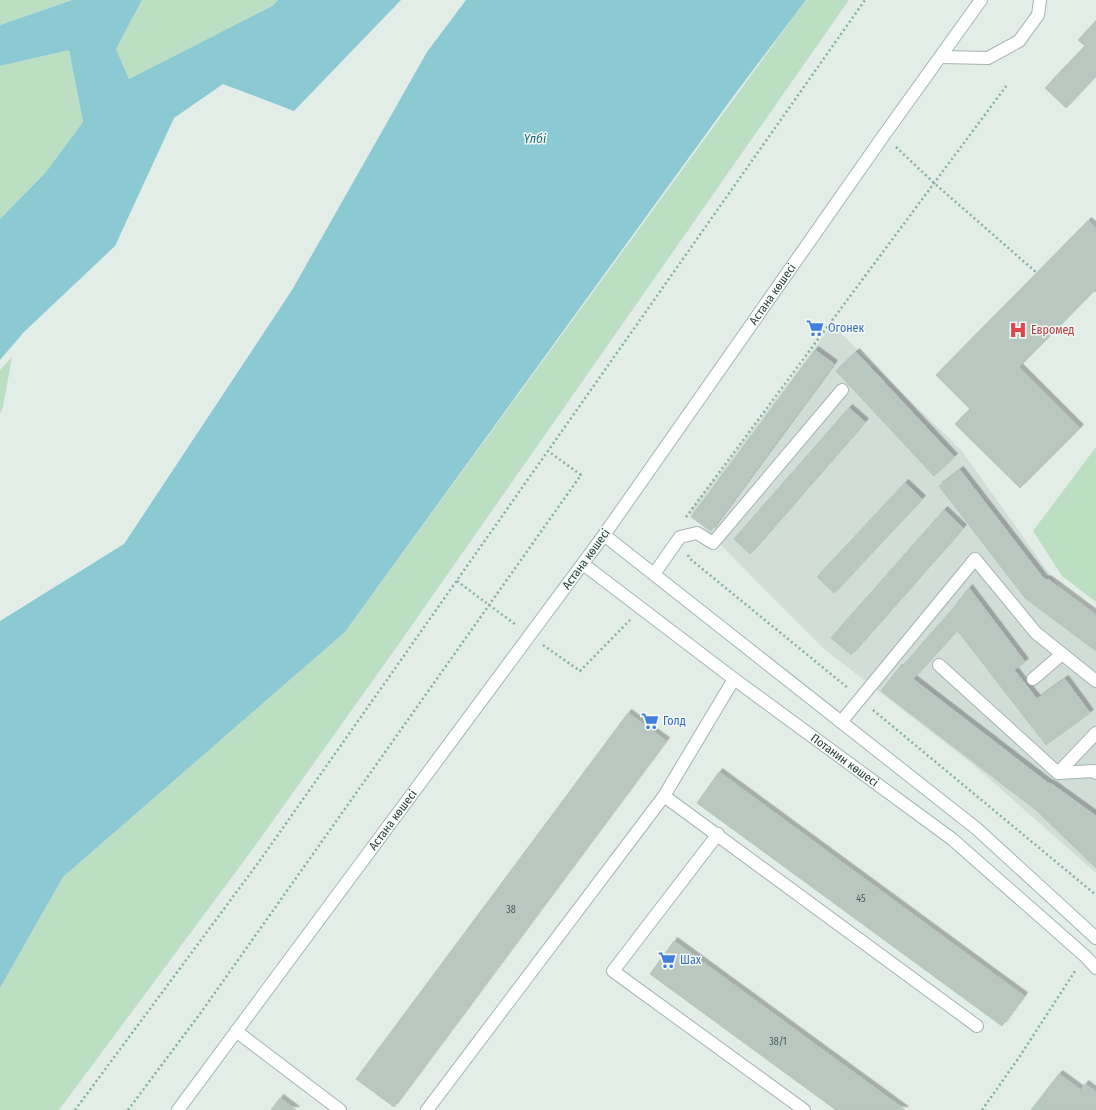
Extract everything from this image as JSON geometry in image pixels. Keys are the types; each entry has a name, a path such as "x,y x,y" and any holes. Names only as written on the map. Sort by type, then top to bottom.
{"main road":[{"name":"Астана көшесі","path":"178,1110 604,535 884,135 981,0"},
{"path":"940,57 988,58 1019,41 1038,15 1040,0"},
{"path":"654,574 680,537 697,533 713,543 842,390"},
{"path":"604,535 977,829 1096,938"},
{"path":"841,722 975,559 1036,632 1096,681"},
{"name":"Потанин көшесі","path":"583,564 734,679 952,839 1085,956 1096,968"},
{"path":"1033,679 1062,654"},
{"path":"939,665 1058,773 1096,772"},
{"path":"427,1110 664,796 734,679"},
{"path":"1058,773 1096,733"},
{"path":"664,796 718,834 977,1026"},
{"path":"718,834 613,971 804,1110"},
{"path":"236,1031 340,1110"}],"path":[{"path":"75,1110 261,859 866,0"},
{"path":"1007,85 682,522 689,558 860,698 1096,895"},
{"path":"884,135 934,183 1037,273"},
{"path":"128,1110 202,1011 490,606 580,475 548,451"},
{"path":"668,585 689,558"},
{"path":"457,581 580,671 641,609"},
{"path":"982,1110 1020,1056 1085,956"}],"shaded area":[{"path":"832,325 961,450 1061,590 1096,614 1096,873 970,762 824,649 689,513"}],"green space":[{"path":"0,0 72,0 0,25"},
{"path":"142,0 278,0 272,6 129,79 116,49"},
{"path":"806,0 849,0 403,638 255,846 59,1110 0,1110 0,988 63,877 345,632"},
{"path":"69,50 83,122 46,172 0,219 0,66"},
{"path":"12,357 3,407 0,414 0,370"},
{"path":"1096,447 1096,602 1062,576 1033,531"}],"water":[{"path":"72,0 142,0 116,49 129,79 272,6 278,0 401,0 294,111 223,84 174,118 115,246 24,332 0,360 0,219 46,172 83,122 69,50 0,66 0,25"},
{"name":"Үлбі","path":"466,0 806,0 735,94 345,632 63,877 0,988 0,621 124,544 292,290 427,52"}],"building":[{"path":"1096,21 1096,76 1066,108 1045,88 1085,46 1078,40"},
{"name":"Евромед","path":"1088,221 1096,228 1096,292 1094,291 1019,367 1080,428 1020,488 955,424 970,409 936,375"},
{"path":"815,350 834,364 711,531 691,517"},
{"path":"856,352 954,457 934,476 836,371"},
{"path":"849,408 865,422 750,554 734,539"},
{"path":"960,470 1044,579 1049,580 1096,615 1096,651 1025,598 939,486"},
{"path":"905,483 922,499 834,593 817,577"},
{"path":"944,510 963,528 851,655 831,638"},
{"path":"969,588 1025,662 1014,670 1037,699 1065,679 1090,713 1046,745 957,630 913,679 1048,783 1096,816 1096,868 1036,810 881,691 899,668 900,669 950,612"},
{"path":"628,713 666,741 394,1107 356,1079"},
{"path":"719,772 1024,996 1002,1026 697,803"},
{"path":"674,941 905,1110 836,1110 650,974"},
{"path":"1059,1074 1081,1090 1085,1084 1096,1092 1096,1110 1031,1110"},
{"path":"280,1098 296,1110 271,1110"}],"place":[{"name":"Огонек","path":"815,328"},
{"name":"Евромед","path":"1018,330"},
{"name":"Голд","path":"650,721"},
{"name":"Шах","path":"667,960"}]}
